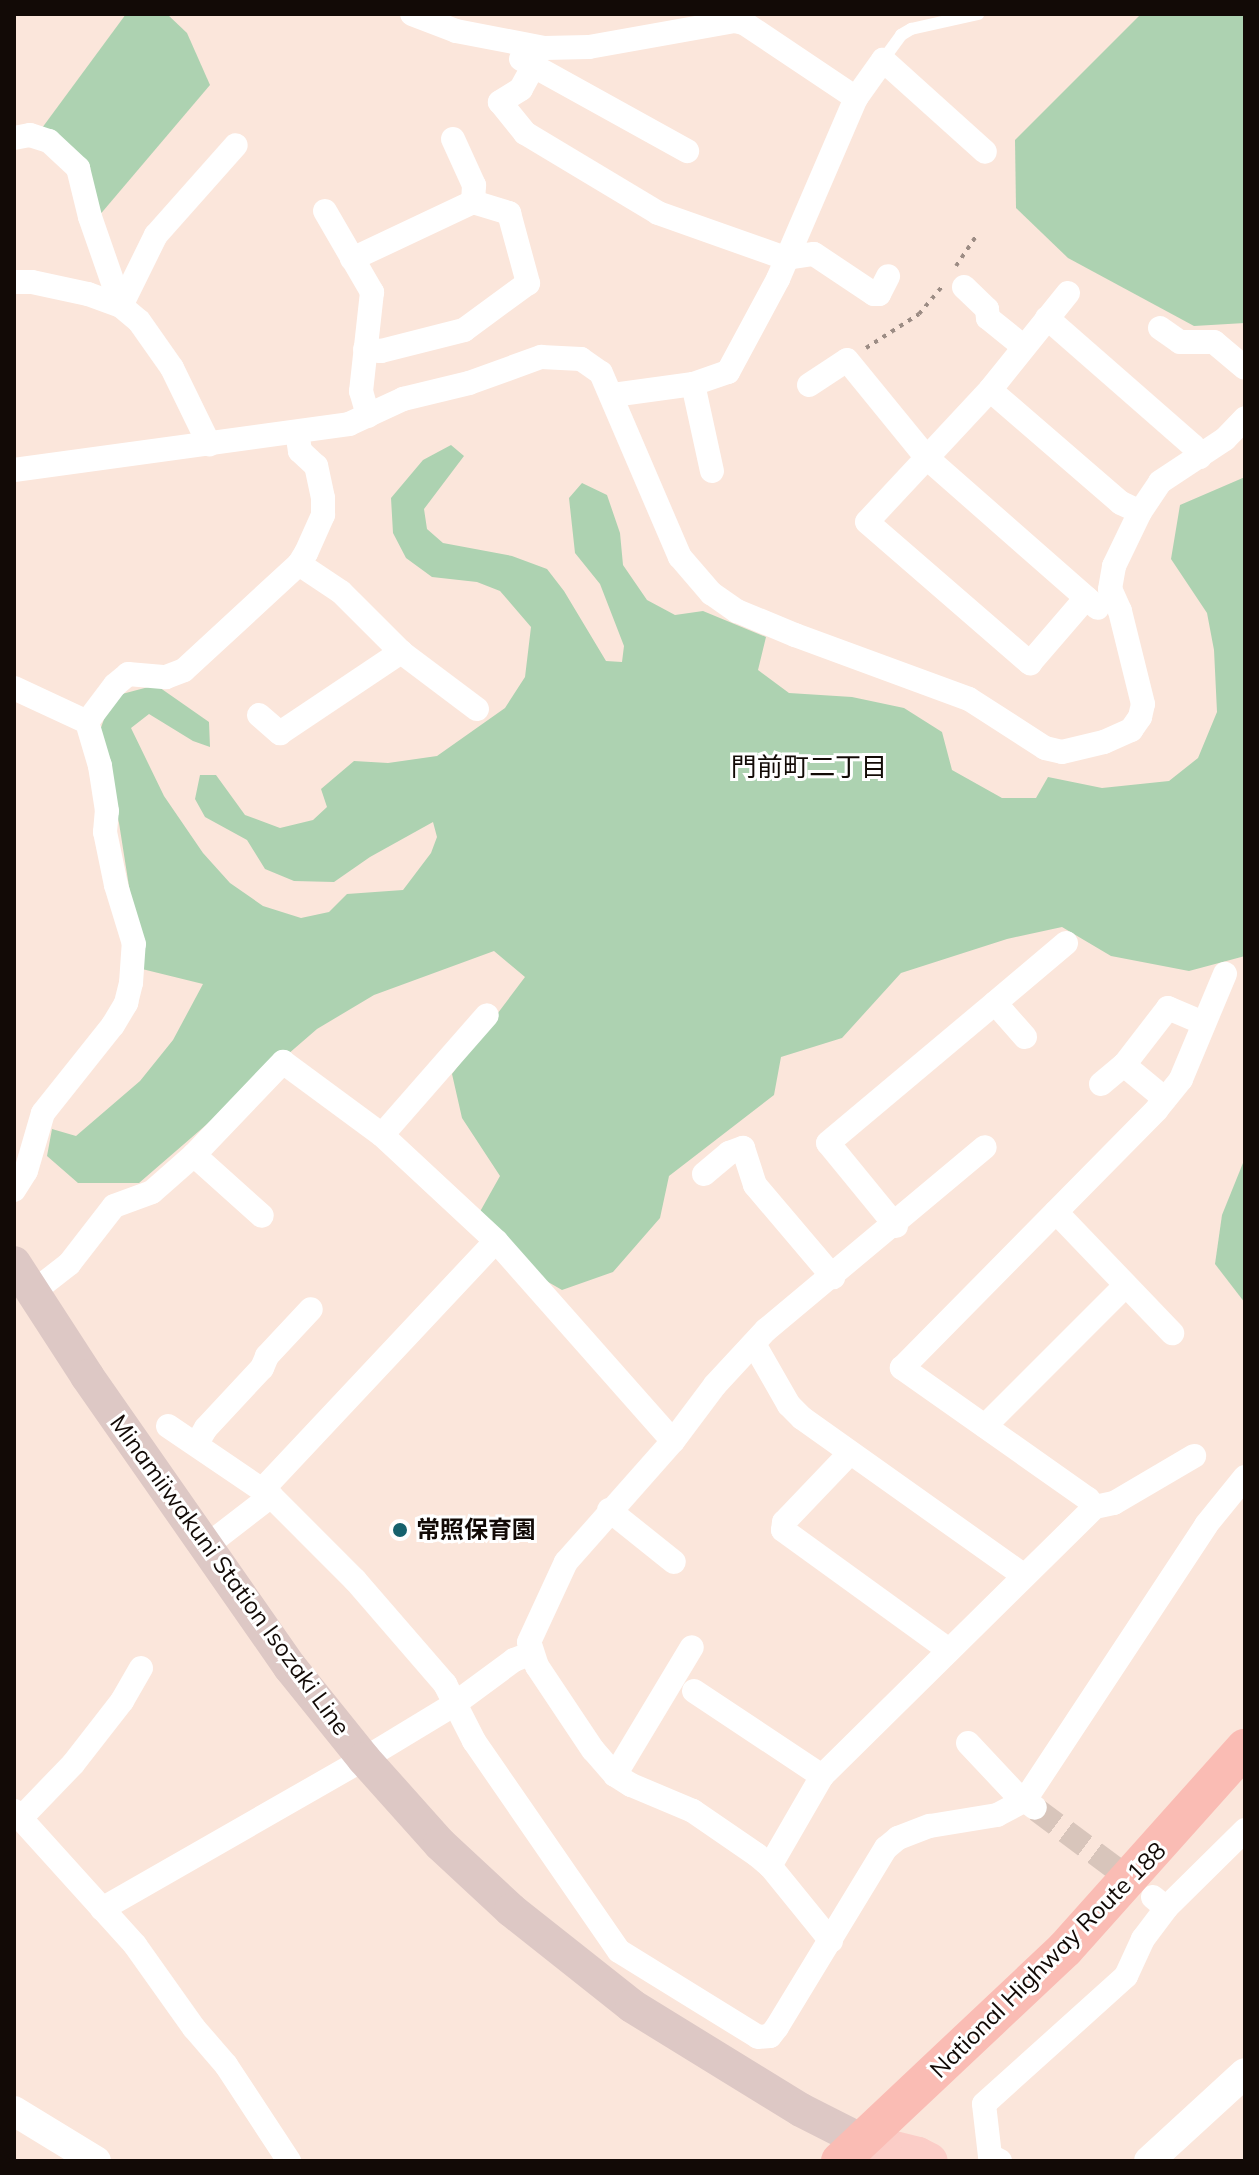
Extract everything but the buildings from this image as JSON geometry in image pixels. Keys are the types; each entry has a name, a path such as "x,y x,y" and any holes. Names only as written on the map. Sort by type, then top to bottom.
{"highway":[{"name":"National Highway Route 188","path":"862,2154 1065,1949 1245,1748"}],"main road":[{"name":"Minamiiwakuni Station Isozaki Line","path":"14,1263 205,1547 290,1667 364,1759 440,1844 511,1910 591,1975 705,2054 862,2154"},
{"path":"862,2154 930,2161"}],"street":[{"path":"412,14 456,31 544,48 589,47 735,21 744,23 856,98"},
{"path":"505,42 509,50 533,67 687,151"},
{"path":"613,395 693,384 728,372 785,258 856,98 883,60 985,152"},
{"path":"533,67 521,89 500,102 525,133 658,213 785,258 814,254 874,294 879,294 888,276"},
{"path":"14,138 30,135 49,141 78,168 90,217 121,306"},
{"path":"453,139 474,185 473,202"},
{"path":"121,306 156,235 236,145"},
{"path":"352,259 473,202 509,213 528,283 464,330 381,351 365,349"},
{"path":"325,211 372,292 361,391 368,416"},
{"path":"14,282 32,282 88,294 121,306 139,321 172,368 209,444"},
{"path":"964,287 987,309 988,318 1024,347"},
{"path":"1068,293 990,390 867,522 1030,663 1086,598"},
{"path":"1047,318 1193,446 1200,457"},
{"path":"1160,328 1180,342 1214,342 1245,368"},
{"path":"14,470 349,424 403,399 469,383 541,357 581,359 601,373 680,557 711,593 737,611 795,635 969,699 1045,748 1062,752 1104,742 1131,730 1140,717 1143,704 1120,611 1110,589 1114,566 1140,512 1160,482 1200,457 1245,418"},
{"path":"809,385 847,360 927,458 1086,598 1109,612 1120,611"},
{"path":"693,384 712,471"},
{"path":"990,390 1121,503 1140,512"},
{"path":"87,722 115,685 128,674 166,677 184,670 299,564 323,515 323,498 316,466 300,451 297,432"},
{"path":"299,564 363,610 401,652 477,709"},
{"path":"259,715 280,733 401,652"},
{"path":"14,688 87,722 100,766 107,811 105,832 116,885 134,944 126,1003 113,1025 43,1113 26,1171 14,1190"},
{"path":"896,1226 828,1143 1066,943"},
{"path":"1095,1507 902,1368 1165,1099 1181,1079 1225,974"},
{"path":"995,1003 1025,1037"},
{"path":"1101,1084 1124,1065 1168,1008 1204,1023"},
{"path":"382,1135 487,1015"},
{"path":"33,1292 69,1264 114,1206 152,1192 194,1155 283,1062 382,1135 496,1241 673,1441"},
{"path":"1124,1065 1165,1099"},
{"path":"831,1941 770,1866 693,1811 615,1775 593,1750 530,1654 529,1642 548,1594 566,1562 673,1441 715,1385 754,1344 985,1147"},
{"path":"704,1174 729,1153 743,1148 755,1185 833,1277"},
{"path":"194,1155 262,1216"},
{"path":"1056,1212 1172,1333"},
{"path":"205,1547 267,1493 496,1241"},
{"path":"985,1426 1126,1285"},
{"path":"197,1443 206,1428 262,1368 267,1356 311,1309"},
{"path":"754,1344 789,1405 850,1453 1024,1576"},
{"path":"168,1426 267,1493 355,1580 426,1659 445,1684 453,1705 619,1951 758,2037 770,2036 777,2027 886,1848 898,1838 959,1819 997,1815 1031,1805 1206,1525 1245,1477"},
{"path":"850,1453 784,1522 783,1530 949,1650"},
{"path":"770,1866 822,1776 1095,1507 1114,1503 1194,1456"},
{"path":"609,1510 674,1562"},
{"path":"615,1775 692,1647"},
{"path":"102,1909 364,1759 453,1705 514,1660 530,1654"},
{"path":"141,1668 122,1701 73,1764 18,1814 135,1945 194,2028 226,2065 289,2161"},
{"path":"694,1691 822,1776"},
{"path":"968,1743 1031,1805"},
{"path":"1000,2161 990,2156 984,2104 1126,1976 1160,1903 1245,1830"},
{"path":"1149,2161 1245,2073"},
{"path":"14,2111 96,2161"}],"lane":[{"path":"883,60 901,35 911,29 978,14"}],"path":[{"path":"847,360 919,314 933,301 976,236"}],"green space":[{"path":"126,14 167,14 187,33 210,85 98,217 42,128"},
{"path":"1141,14 1245,14 1245,323 1194,326 1068,258 1016,208 1015,140"},
{"path":"451,445 464,456 424,509 427,529 443,543 512,556 547,569 564,591 606,661 622,662 624,646 600,584 575,553 569,498 582,483 607,495 620,533 623,565 647,600 675,615 703,611 766,637 758,670 789,693 852,697 904,708 942,732 952,770 1002,798 1036,798 1048,777 1102,788 1169,781 1198,758 1217,712 1214,650 1207,613 1171,559 1180,505 1245,477 1245,956 1189,971 1111,956 1062,927 1007,939 901,973 842,1038 781,1057 774,1095 669,1176 660,1218 613,1272 562,1290 529,1271 477,1217 500,1176 462,1118 452,1074 525,977 494,951 374,995 317,1029 139,1183 78,1183 47,1156 52,1129 76,1136 140,1081 173,1040 203,984 142,969 119,823 98,736 108,708 122,694 156,685 209,722 210,747 193,741 149,714 131,728 164,796 203,853 230,883 263,906 301,918 329,912 347,894 403,890 431,853 437,837 433,822 370,857 334,882 294,881 265,869 247,840 205,817 195,799 200,775 216,775 245,815 280,828 313,820 327,807 321,789 354,761 388,763 437,756 505,708 525,677 531,627 500,591 477,582 432,577 406,558 393,533 391,498 423,460"},
{"path":"1245,1158 1245,1303 1215,1264 1222,1215"}],"tunnel":[{"path":"1037,1810 1139,1886"}],"place":[{"name":"常照保育園","path":"400,1530"}],"district":[{"name":"門前町二丁目","path":"809,767"}]}
